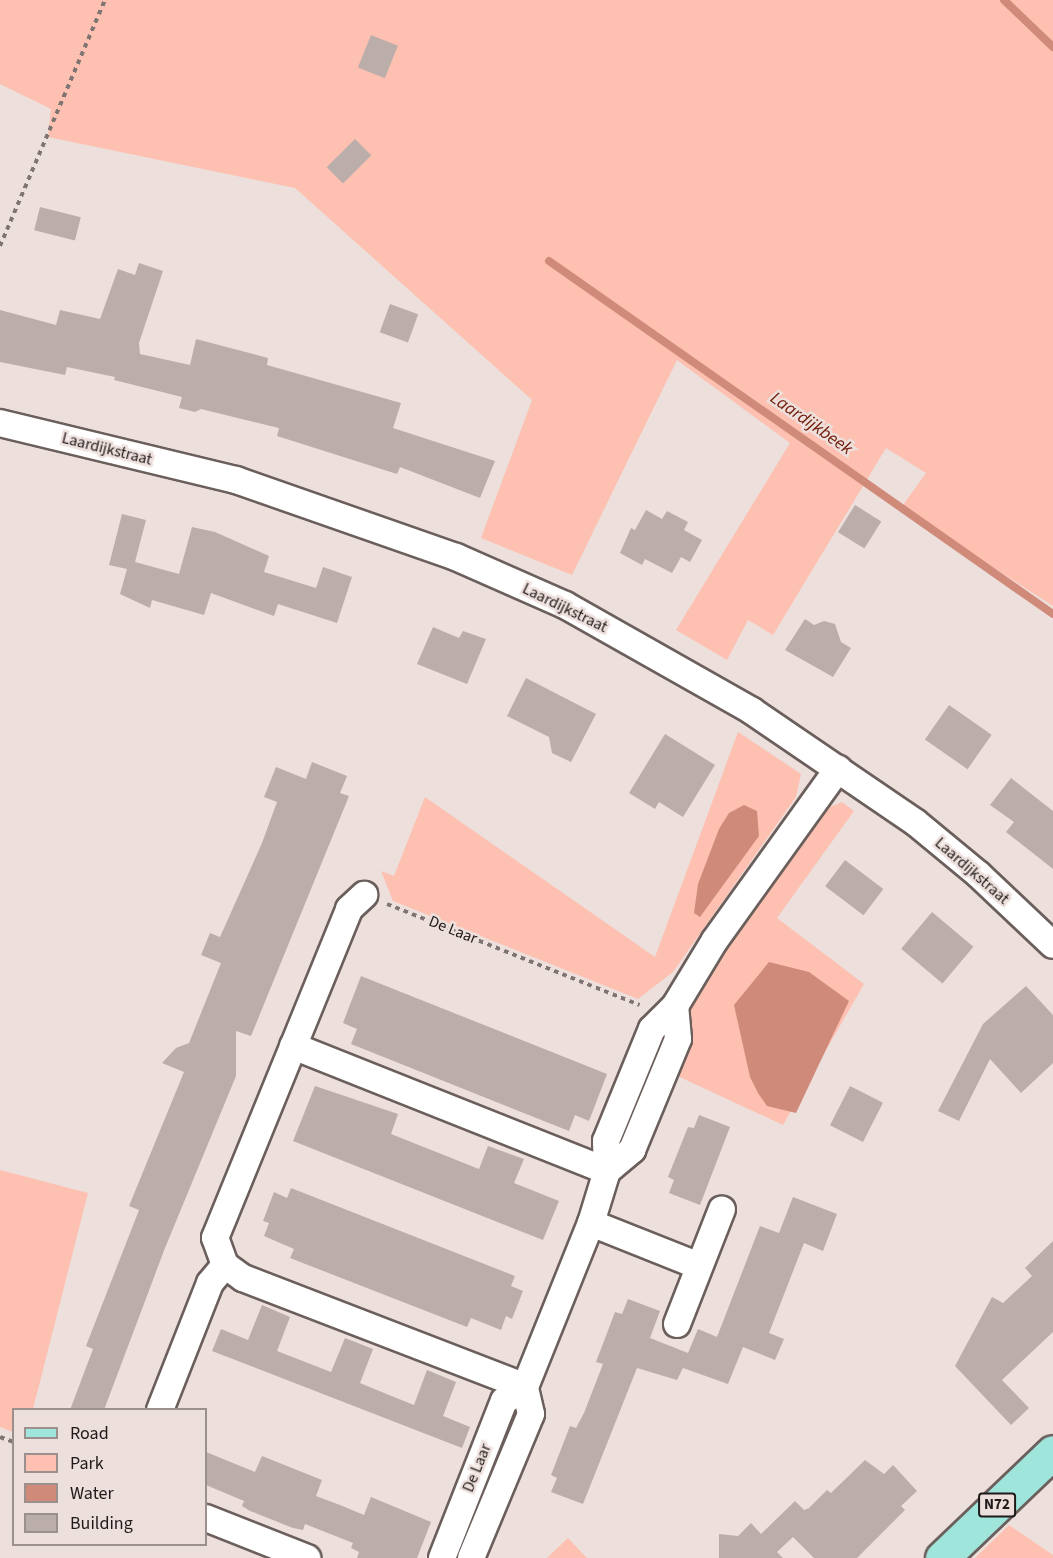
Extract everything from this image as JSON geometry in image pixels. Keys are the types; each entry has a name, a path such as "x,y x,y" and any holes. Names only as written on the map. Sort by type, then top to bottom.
{"main road":[{"name":"N72","path":"942,1558 1053,1452"}],"street":[{"name":"Laardijkstraat","path":"0,423 236,480 456,557 565,605 662,657 838,769 924,829 978,874 1053,945"},
{"name":"De Laar","path":"442,1558 504,1401 525,1387 591,1223 607,1171 606,1141 652,1029 675,1006 715,940 838,769"},
{"path":"364,895 349,909 215,1238 225,1265 243,1278 525,1387"},
{"path":"293,1046 607,1171"},
{"path":"677,1324 722,1209"},
{"path":"591,1223 699,1266"},
{"path":"161,1408 210,1283 225,1265"},
{"name":"De Laar","path":"471,1558 531,1414 525,1387"},
{"path":"207,1518 307,1558"}],"path":[{"path":"0,246 105,0"},
{"name":"De Laar","path":"364,895 640,1005 645,997"}],"green space":[{"path":"0,0 1053,0 1053,606 901,508 926,473 886,448 773,635 748,620 727,660 676,630 790,443 677,360 572,575 481,538 532,400 295,188 48,137 51,109 0,84"},
{"path":"738,732 801,774 796,797 673,972 638,999 393,901 381,871 394,876 425,797 655,957"},
{"path":"842,802 854,811 777,918 864,984 783,1125 671,1073 687,1012 705,978 816,822 830,807"},
{"path":"0,1170 88,1193 33,1408 12,1408 12,1432 0,1427"},
{"path":"517,1407 521,1417 466,1558 448,1558 506,1412"},
{"path":"1009,1525 1053,1555 1053,1558 975,1558"},
{"path":"568,1538 587,1558 547,1558"}],"water":[{"path":"744,805 757,811 759,836 700,917 694,913 698,884 719,829 729,813"},
{"path":"769,962 809,972 849,1001 796,1113 767,1106 758,1093 750,1077 734,1005"}],"building":[{"path":"371,35 398,46 385,78 358,67"},
{"path":"355,139 371,155 343,184 327,167"},
{"path":"40,207 81,217 75,240 34,230"},
{"path":"139,263 163,271 139,343 140,354 190,365 196,339 268,358 267,365 401,403 393,428 495,461 480,498 400,467 397,474 277,436 279,428 201,409 195,412 179,408 182,397 114,380 115,377 67,367 65,375 0,362 0,310 56,325 60,310 100,319 118,269 135,275"},
{"path":"390,304 418,314 408,342 380,332"},
{"path":"855,505 881,521 864,549 838,532"},
{"path":"646,510 662,519 667,511 688,522 684,530 702,540 690,562 681,557 672,573 645,559 642,565 620,553 631,528 635,530"},
{"path":"122,514 146,520 135,562 179,574 192,527 215,532 269,556 264,572 316,588 323,567 352,577 337,623 278,604 274,616 211,593 204,615 152,600 150,608 120,594 127,569 109,565"},
{"path":"805,619 814,625 824,621 835,624 841,642 851,648 833,677 785,650"},
{"path":"433,627 459,638 463,631 486,639 467,684 417,664"},
{"path":"526,678 596,714 571,762 552,753 549,737 507,716"},
{"path":"949,705 992,735 968,769 925,739"},
{"path":"665,734 715,765 683,817 659,802 655,809 629,793"},
{"path":"312,762 347,776 340,793 349,796 251,1036 236,1031 236,1076 165,1248 105,1408 71,1408 93,1349 86,1346 139,1210 129,1206 184,1072 162,1063 176,1048 189,1043 221,963 201,955 210,933 220,937 262,843 277,802 264,797 276,767 306,779"},
{"path":"1011,778 1053,811 1053,869 1006,832 1014,822 990,805"},
{"path":"845,860 883,889 863,915 825,886"},
{"path":"932,912 973,947 943,983 901,949"},
{"path":"361,976 607,1074 589,1121 575,1115 569,1131 351,1044 357,1029 343,1023"},
{"path":"1026,986 1053,1015 1053,1063 1021,1093 990,1059 959,1121 938,1111 983,1024"},
{"path":"315,1086 398,1114 391,1134 479,1169 488,1146 524,1159 514,1183 559,1201 543,1240 293,1141"},
{"path":"850,1086 883,1103 863,1142 830,1125"},
{"path":"699,1115 730,1127 700,1205 669,1193 674,1180 668,1177 688,1127 694,1128"},
{"path":"291,1188 515,1276 511,1286 523,1291 512,1319 506,1316 501,1330 471,1318 467,1327 290,1258 294,1249 264,1236 269,1223 263,1221 274,1192 287,1198"},
{"path":"793,1197 837,1214 823,1251 804,1243 769,1333 784,1339 775,1360 743,1347 728,1384 683,1368 677,1380 637,1368 583,1504 551,1492 557,1478 551,1475 570,1426 576,1428 584,1413 603,1364 596,1362 615,1312 622,1314 628,1299 660,1311 650,1338 688,1353 698,1329 717,1337 760,1226 779,1233"},
{"path":"1053,1241 1053,1332 1002,1380 1029,1408 1011,1425 955,1366 992,1297 1003,1303 1032,1276 1025,1268"},
{"path":"262,1305 290,1317 277,1351 331,1372 345,1338 373,1349 360,1383 414,1405 427,1370 456,1382 443,1416 470,1427 462,1448 212,1351 221,1329 248,1340"},
{"path":"207,1452 255,1472 262,1456 322,1480 316,1496 364,1515 371,1497 431,1522 417,1558 357,1558 359,1552 351,1548 353,1543 305,1524 303,1530 293,1528 250,1511 242,1506 244,1501 207,1485"},
{"path":"865,1460 884,1474 893,1465 917,1491 901,1506 905,1510 857,1558 814,1558 793,1537 777,1552 783,1558 719,1558 719,1534 738,1536 751,1523 761,1534 795,1501 804,1510 827,1490 831,1493"}],"waterway":[{"path":"1004,0 1053,47"},
{"name":"Laardijkbeek","path":"549,261 1053,614"}]}
